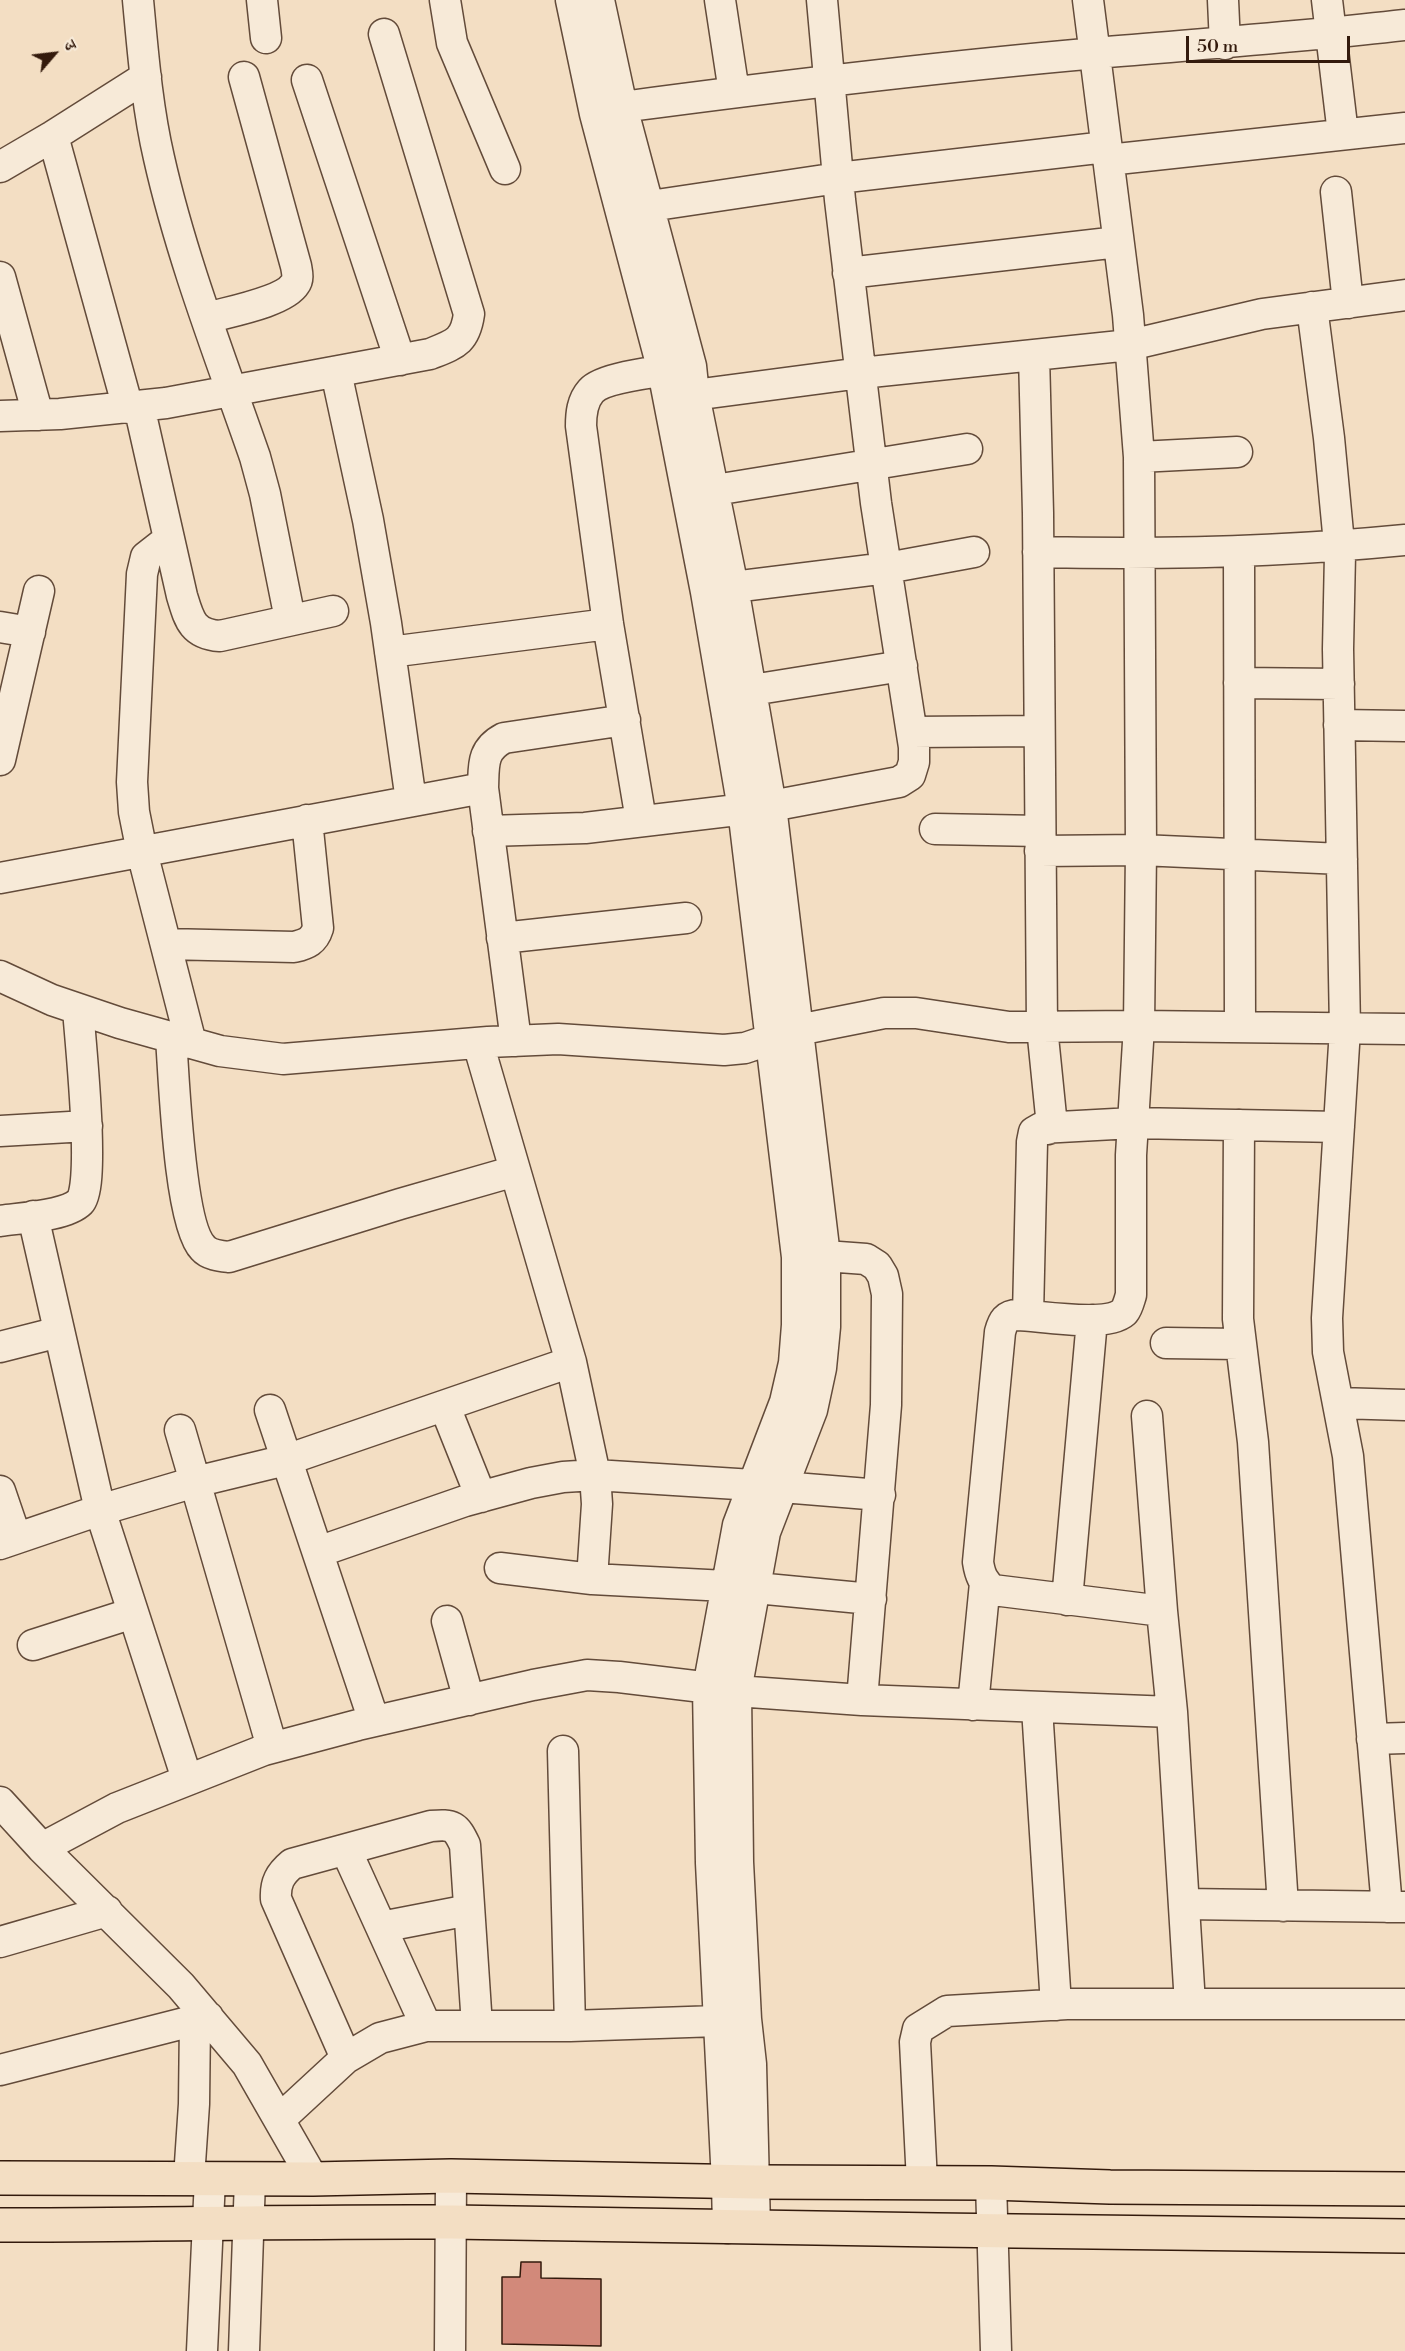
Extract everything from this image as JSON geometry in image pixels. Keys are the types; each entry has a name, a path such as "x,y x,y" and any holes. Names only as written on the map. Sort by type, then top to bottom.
{"main road":[{"path":"0,2178 314,2179 451,2176 741,2182 922,2182 1110,2187 1405,2189"},
{"path":"0,2225 450,2222 992,2230 1111,2234 1405,2236"}],"street":[{"path":"138,0 146,77 161,168 173,214 265,494 290,619"},
{"path":"262,0 266,39"},
{"path":"445,0 452,43 505,169"},
{"path":"566,0 585,2"},
{"path":"720,0 734,92"},
{"path":"488,831 585,828 757,808 899,782 910,776 914,762 912,732 872,463 838,178 822,0"},
{"path":"1088,0 1130,345 1139,457 1141,850 1139,1026 1133,1123 1131,1295 1128,1307 1122,1314 1109,1318 1092,1320 1010,1315 1003,1321 1000,1332 978,1563 980,1574 993,1590 1162,1611"},
{"path":"1223,0 1225,44"},
{"path":"1328,0 1343,134"},
{"path":"585,2 622,107 650,206 683,377 708,604 757,808"},
{"path":"585,2 595,114 683,377 715,490 752,690 757,808 785,1035 825,1256 825,1327 821,1368 812,1410 767,1486 738,1525 726,1586 711,1863 718,2021 741,2182"},
{"path":"622,107 734,92 1096,53 1225,44 1405,24"},
{"path":"0,416 133,407 400,360 430,354 457,343 467,331 469,314 384,34"},
{"path":"207,318 283,295 295,285 297,278 296,266 244,76"},
{"path":"0,166 54,136 146,77"},
{"path":"307,80 400,360"},
{"path":"650,206 838,178 1405,128"},
{"path":"54,136 133,407 189,617 196,628 206,634 220,636 333,611"},
{"path":"1336,192 1348,303"},
{"path":"849,273 1118,242"},
{"path":"0,277 38,415"},
{"path":"641,820 608,624 580,426 582,407 591,391 603,382 683,377 861,373 1130,345 1262,314 1405,295"},
{"path":"1184,1904 1396,1907 1372,1739 1348,1456 1328,1352 1327,1318 1345,1029 1339,725 1339,546 1329,438 1312,308"},
{"path":"1034,355 1042,1027 1050,1128"},
{"path":"336,372 368,520 411,801"},
{"path":"715,490 967,449"},
{"path":"1139,457 1237,452"},
{"path":"169,539 146,557 142,574 132,782 142,852 166,944 181,1041 182,1177 195,1236 203,1248 213,1255 228,1257 515,1171"},
{"path":"1038,552 1139,555 1239,553 1405,540"},
{"path":"733,587 886,568 974,552"},
{"path":"1239,553 1240,1027"},
{"path":"2,746 39,591"},
{"path":"390,652 608,624"},
{"path":"0,627 30,632"},
{"path":"752,690 902,666"},
{"path":"1239,683 1339,684"},
{"path":"516,1041 483,788 486,754 493,744 504,738 625,720"},
{"path":"1339,725 1405,726"},
{"path":"912,732 1039,731"},
{"path":"0,878 483,788"},
{"path":"166,944 294,947 306,944 315,937 318,928 307,820"},
{"path":"936,829 1141,850 1342,859"},
{"path":"502,938 686,918"},
{"path":"0,976 52,1000 181,1041 220,1052 283,1059 478,1043 558,1039 724,1050 745,1048 785,1035 884,1013 916,1013 1009,1027 1405,1029"},
{"path":"0,1221 71,1208 82,1201 86,1191 87,1126 78,1009"},
{"path":"741,2228 741,2182 751,2064 746,2019 738,1862 722,1689 756,1588 765,1532 767,1486 794,1363 797,1325 797,1257 785,1035"},
{"path":"478,1043 571,1362 595,1475 597,1504 592,1579"},
{"path":"1028,1315 1034,1132 1041,1128 1133,1123 1339,1127"},
{"path":"1239,1125 1239,1344 1253,1442 1283,1905"},
{"path":"0,1131 87,1126"},
{"path":"33,1216 100,1510 187,1779"},
{"path":"825,1256 866,1259 877,1266 884,1276 887,1294 886,1405 862,1700"},
{"path":"1067,1600 1092,1320"},
{"path":"0,1347 59,1332"},
{"path":"1166,1343 1239,1344"},
{"path":"0,1491 8,1541 100,1510 195,1482 286,1460 571,1362"},
{"path":"1338,1403 1405,1405"},
{"path":"445,1407 481,1497"},
{"path":"270,1410 374,1721"},
{"path":"1148,1416 1162,1611 1172,1712 1190,2004"},
{"path":"180,1430 272,1748"},
{"path":"318,1552 481,1497 531,1483 595,1475 880,1496"},
{"path":"500,1568 592,1579 726,1586"},
{"path":"973,1705 985,1583"},
{"path":"756,1588 871,1599"},
{"path":"33,1645 133,1613"},
{"path":"447,1621 469,1700"},
{"path":"42,1848 117,1808 272,1748 374,1721 586,1675 862,1700 1172,1712"},
{"path":"1036,1708 1056,2005"},
{"path":"1372,1739 1405,1738"},
{"path":"563,1751 570,2026"},
{"path":"0,1802 42,1848 181,1986 201,2019 247,2064 314,2179"},
{"path":"346,2058 276,1899 275,1886 282,1872 292,1864 432,1826 448,1825 459,1831 465,1845 477,2026"},
{"path":"346,1850 426,2026"},
{"path":"381,1927 470,1910"},
{"path":"0,1942 107,1911"},
{"path":"922,2182 915,2042 918,2029 946,2011 1056,2005 1405,2004"},
{"path":"0,2070 201,2019"},
{"path":"201,2019 194,2104 199,2178 206,2224 202,2351"},
{"path":"280,2118 346,2058 380,2038 426,2026 570,2026 718,2021"},
{"path":"450,2351 451,2176"},
{"path":"244,2351 250,2179"},
{"path":"991,2183 996,2351"}],"building":[{"path":"521,2262 541,2262 541,2278 601,2279 601,2346 502,2344 502,2277 520,2277"}]}
